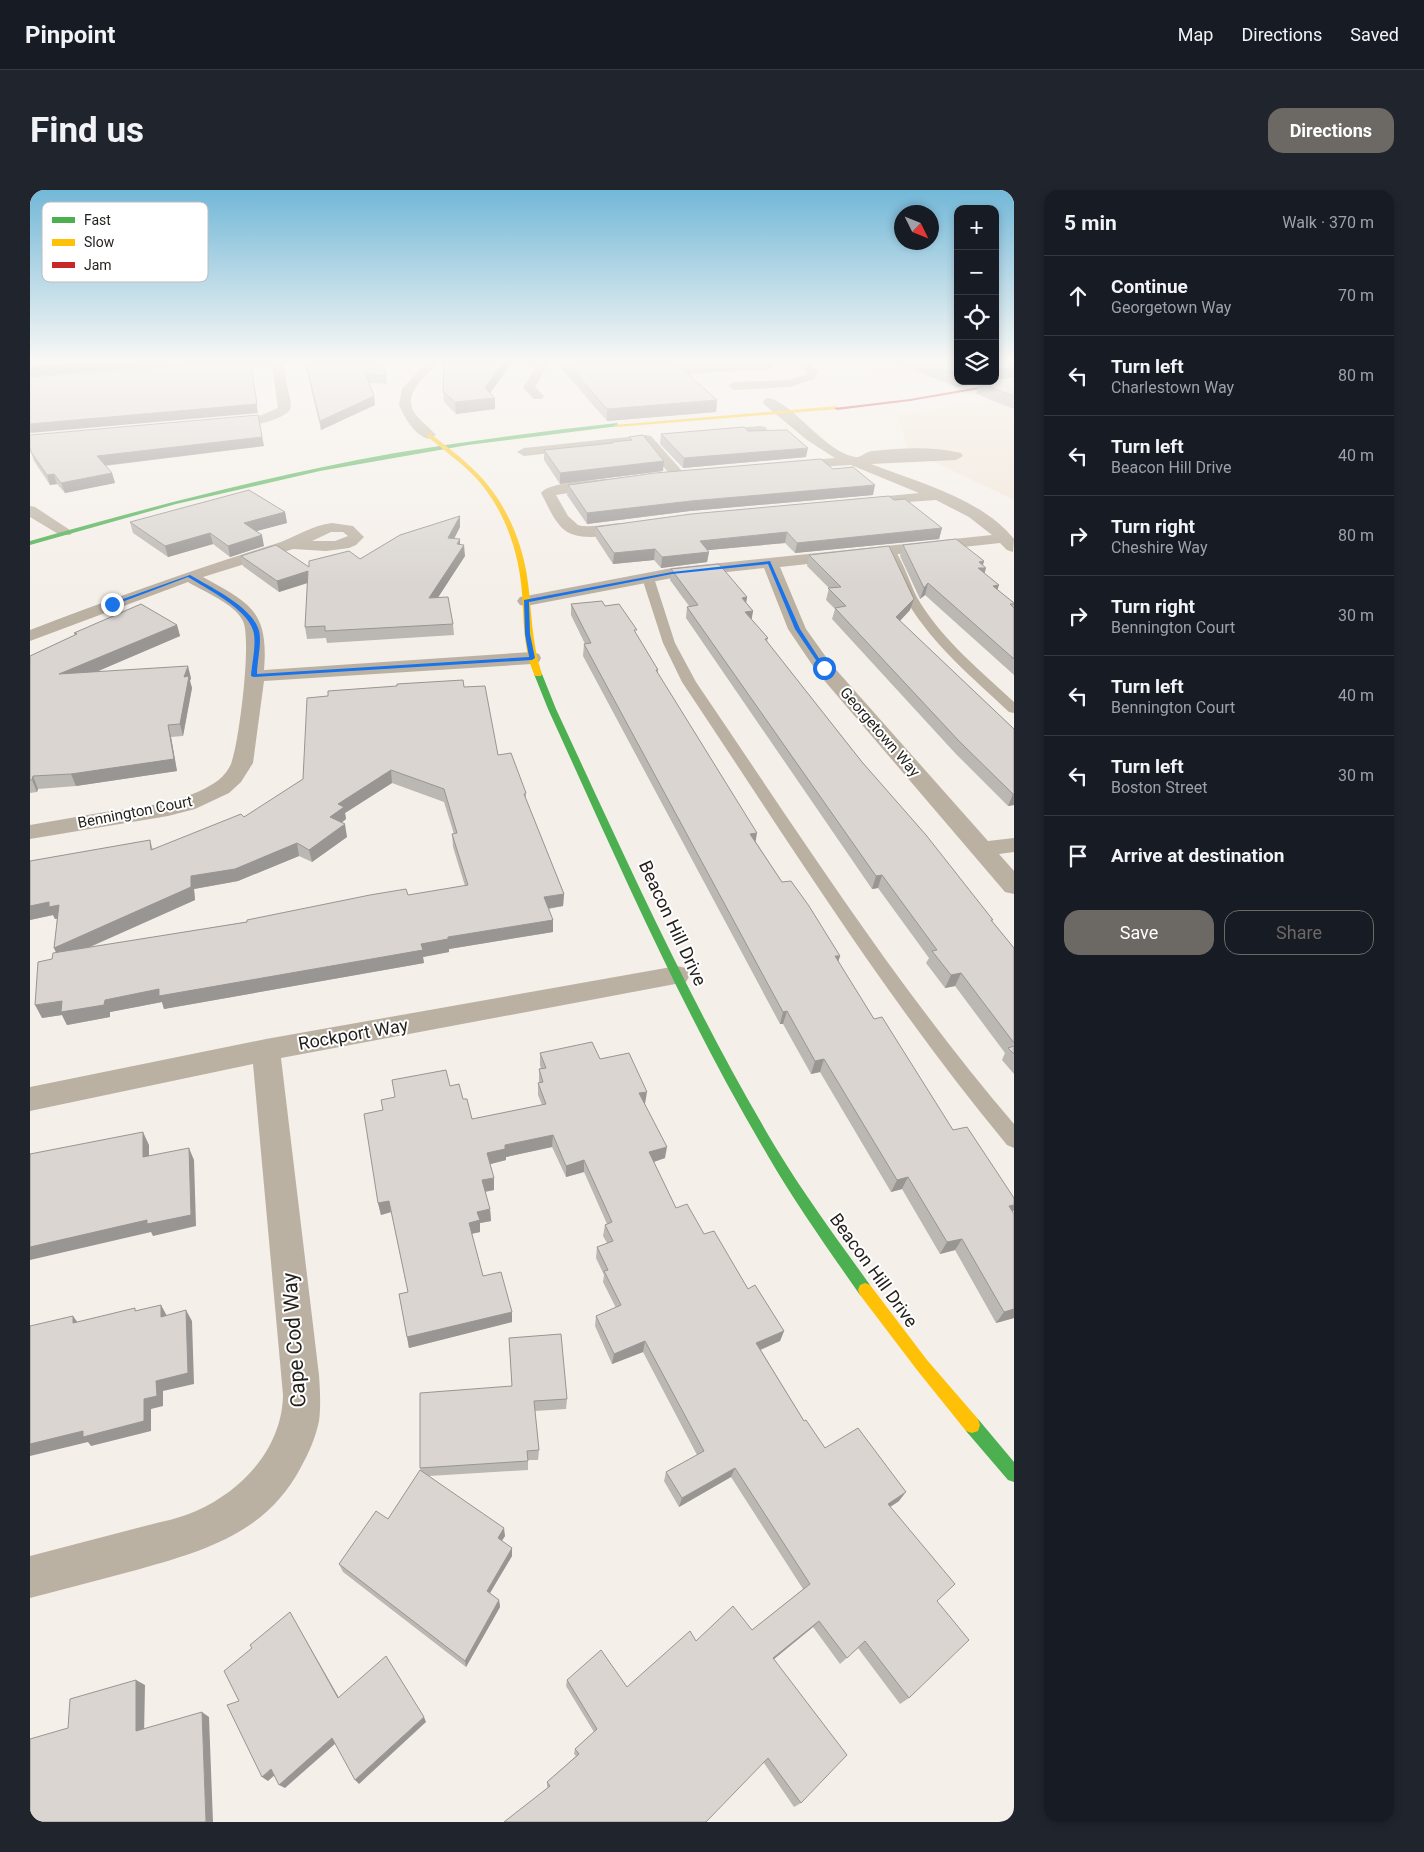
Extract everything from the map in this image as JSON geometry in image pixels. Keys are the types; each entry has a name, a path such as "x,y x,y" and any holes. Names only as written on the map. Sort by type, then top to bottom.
{"main road":[{"path":"413,437 420,436"},
{"name":"Beacon Hill Drive","path":"430,436 479,478 507,521 521,561 532,658 552,709 677,974 736,1091 788,1179 852,1273 922,1365 1014,1474"},
{"path":"30,543 218,490 352,461 443,446 522,436"},
{"path":"30,525 64,515"}],"street":[{"path":"814,436 829,448 850,460 940,495 973,512 1011,541"},
{"path":"524,452 665,437"},
{"path":"646,438 683,475 662,477"},
{"path":"776,466 866,459 878,461 956,456 928,451 870,455 866,459"},
{"path":"619,481 555,490 548,493 567,524 573,529 589,532 646,524"},
{"path":"841,504 940,495"},
{"path":"30,510 65,532"},
{"path":"526,601 648,578 770,562 1011,541"},
{"path":"30,636 188,576 292,544"},
{"name":"Georgetown Way","path":"770,562 797,629 818,661 1014,886"},
{"name":"Bennington Court","path":"30,832 173,807 204,798 225,786 237,775 242,763 254,676 256,632 251,618 231,602 188,576"},
{"path":"254,676 532,658"},
{"path":"983,849 1014,845"},
{"name":"Rockport Way","path":"30,1099 266,1050 677,974"},
{"name":"Cape Cod Way","path":"30,1576 192,1534 226,1518 251,1500 273,1478 288,1452 298,1428 302,1404 301,1375 266,1050"}],"lane":[{"path":"890,551 900,565 905,586 935,632 1014,709"},
{"path":"648,578 669,643 690,682 908,1005 975,1095 1014,1140"}],"shaded area":[{"path":"904,436 1014,436 1014,500 908,449"}],"building":[{"path":"30,436 262,437 97,456 112,473 61,483 54,474 47,475 31,452"},
{"path":"644,436 664,461 560,473 544,450 632,440 629,437"},
{"path":"663,436 794,436 808,448 684,458"},
{"path":"821,459 833,469 853,467 875,485 691,501 587,513 568,485 655,473"},
{"path":"249,490 285,512 244,523 262,535 228,546 210,533 165,546 130,522"},
{"path":"889,496 894,500 905,499 942,528 797,543 787,532 700,541 709,552 662,557 655,549 614,553 596,527 691,514"},
{"path":"460,516 448,538 460,539 457,544 464,545 429,598 448,597 453,624 325,631 325,626 305,627 308,571 277,581 241,556 276,545 309,567 309,561 349,551 360,559 400,535"},
{"path":"956,539 984,561 979,562 986,568 978,568 999,585 993,586 1014,603 1010,604 1014,608 1014,659 928,583 924,588 903,545"},
{"path":"889,546 914,599 896,617 1014,729 1014,794 959,741 835,608 846,606 828,588 841,587 809,555"},
{"path":"719,564 747,597 742,598 753,611 745,612 768,638 765,639 862,762 926,835 1014,948 1014,1043 961,973 951,975 932,951 937,950 882,875 876,876 687,607 698,605 671,569"},
{"path":"602,601 605,606 619,604 637,630 634,630 658,670 656,670 757,833 750,834 782,882 791,881 809,906 840,956 835,956 874,1019 882,1017 953,1130 967,1127 1014,1198 1014,1205 1009,1206 1014,1214 1014,1309 1004,1312 962,1239 947,1242 908,1177 897,1180 824,1059 815,1061 787,1011 783,1012 584,644 591,643 571,604"},
{"path":"141,604 177,625 59,674 188,666 184,677 189,676 180,724 168,725 174,759 71,774 33,776 32,780 30,780 30,656 77,634 74,633"},
{"path":"463,680 464,687 485,686 498,755 511,753 526,793 524,794 564,894 544,897 553,920 448,937 448,939 421,944 423,950 159,996 159,989 105,1000 104,1005 61,1012 62,1001 35,1005 38,962 52,959 53,953 247,922 247,920 406,889 408,895 468,885 452,834 457,833 444,789 391,770 338,804 344,807 330,817 345,824 309,850 297,843 235,869 191,876 191,887 54,948 59,905 49,907 49,902 30,906 30,861 150,840 151,850 241,814 244,817 303,779 307,698 328,696 328,691"},
{"path":"592,1042 600,1059 629,1053 647,1092 639,1093 667,1147 649,1152 676,1208 687,1204 704,1234 714,1231 748,1289 755,1285 784,1331 756,1343 804,1421 806,1420 825,1448 858,1428 906,1492 888,1504 955,1584 937,1601 969,1640 909,1698 865,1641 847,1658 819,1621 773,1658 847,1755 801,1803 768,1758 706,1822 504,1822 550,1786 547,1782 579,1754 575,1749 597,1729 567,1680 601,1650 627,1687 690,1631 696,1641 733,1606 752,1630 810,1584 735,1468 682,1498 666,1472 704,1451 645,1341 614,1354 596,1316 621,1305 604,1271 608,1270 597,1247 613,1241 605,1225 612,1222 584,1160 566,1166 553,1135 505,1145 505,1149 487,1153 494,1178 482,1180 490,1209 477,1212 480,1220 469,1223 483,1276 501,1272 512,1312 407,1337 399,1294 408,1292 389,1201 378,1203 364,1114 383,1110 381,1100 395,1097 392,1080 446,1070 450,1086 459,1084 463,1099 467,1099 472,1119 546,1104 538,1083 543,1082 539,1069 546,1068 540,1053"},
{"path":"1014,1046 1014,1054 1008,1048"},
{"path":"143,1132 143,1157 189,1148 191,1215 147,1224 147,1220 30,1247 30,1154"},
{"path":"161,1305 161,1317 186,1310 188,1373 156,1381 157,1396 144,1399 144,1421 83,1437 83,1431 30,1444 30,1326 73,1316 73,1323 135,1308 135,1311"},
{"path":"561,1334 567,1399 534,1401 539,1450 527,1451 528,1461 420,1468 420,1393 512,1386 509,1338"},
{"path":"420,1470 504,1528 498,1538 512,1548 487,1591 499,1600 465,1661 339,1564 376,1511 388,1519"},
{"path":"290,1612 338,1698 386,1656 424,1717 355,1780 332,1738 279,1785 271,1769 262,1777 227,1705 239,1701 224,1671 252,1648 250,1645"},
{"path":"136,1680 136,1731 202,1712 206,1822 30,1822 30,1739 68,1728 70,1699"}],"traffic: fast":[{"path":"30,543 175,503 320,469 394,455 519,436"},
{"path":"538,674 552,709 621,859 693,1008 773,1153 817,1223 865,1290"},
{"path":"972,1425 1014,1474"}],"traffic: slow":[{"path":"430,436 461,461 485,485 499,506 515,540 521,562 531,647 538,674"},
{"path":"865,1290 922,1365 972,1425"}],"route":[{"path":"112,604 188,576 231,602 251,618 257,640 254,676 532,658 526,601 672,573 770,562 797,629 824,668"}]}
